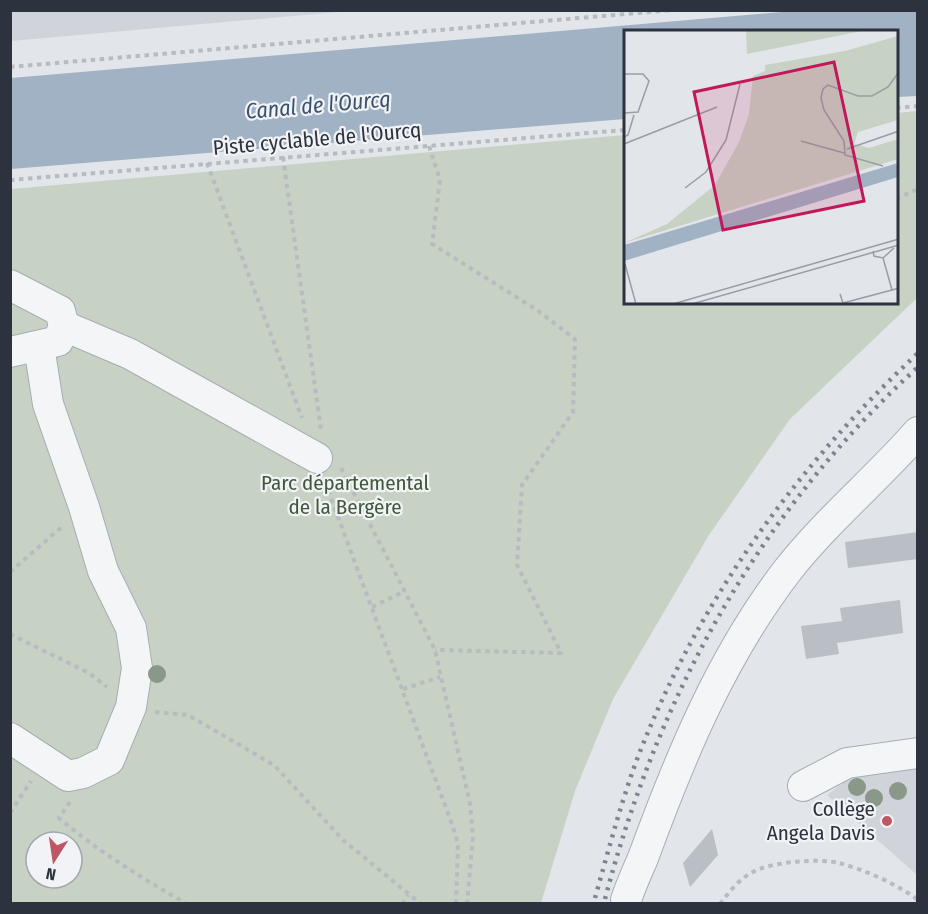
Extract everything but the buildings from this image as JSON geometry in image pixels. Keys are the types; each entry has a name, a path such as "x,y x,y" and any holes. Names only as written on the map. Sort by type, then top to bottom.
{"street":[{"path":"10,285 60,311 64,326 58,341 25,349 48,404 84,507 103,571 131,628 137,668 131,707 109,760 92,769 68,776 10,738"},
{"path":"64,326 130,354 325,450"},
{"path":"626,900 669,784 694,728 720,678 767,599 828,526 918,432"},
{"path":"803,786 847,763 918,753"}],"path":[{"path":"10,67 672,10"},
{"path":"898,108 918,106"},
{"name":"Piste cyclable de l'Ourcq","path":"10,180 624,130"},
{"path":"429,146 440,180 432,244 537,310 575,339 573,412 522,486 518,565 561,653 435,650"},
{"path":"283,157 325,450 405,591 435,650 470,804 473,836 467,903"},
{"path":"898,199 918,189"},
{"path":"10,572 84,507"},
{"path":"372,607 405,591"},
{"path":"10,634 89,673 131,707 188,716 274,765 343,840 408,896 422,903"},
{"path":"440,676 402,689 458,844 456,903"},
{"path":"10,813 45,761"},
{"path":"92,769 58,818 86,841 136,874 187,903"},
{"path":"720,903 733,887 754,871 792,862 837,862 904,890 918,900"},
{"path":"402,903 408,896"}],"shaded area":[{"path":"11,10 349,10 349,11 11,41"},
{"name":"Collège Angela Davis","path":"917,764 917,875 827,795 858,772"}],"green space":[{"name":"Parc départemental de la Bergère","path":"917,111 917,298 790,419 709,535 613,699 575,791 541,903 11,904 11,189 624,135 624,304 898,304 898,113"}],"water":[{"name":"Canal de l'Ourcq","path":"793,11 917,11 917,96 898,97 898,30 624,30 624,119 11,169 11,78"}],"railway":[{"path":"595,898 619,812 636,762 660,704 719,593 753,541 830,443 918,353"},
{"path":"605,899 627,823 654,749 686,678 722,610 764,544 810,482 861,423 918,367"}],"place":[{"name":"Collège Angela Davis","path":"887,821"}]}
